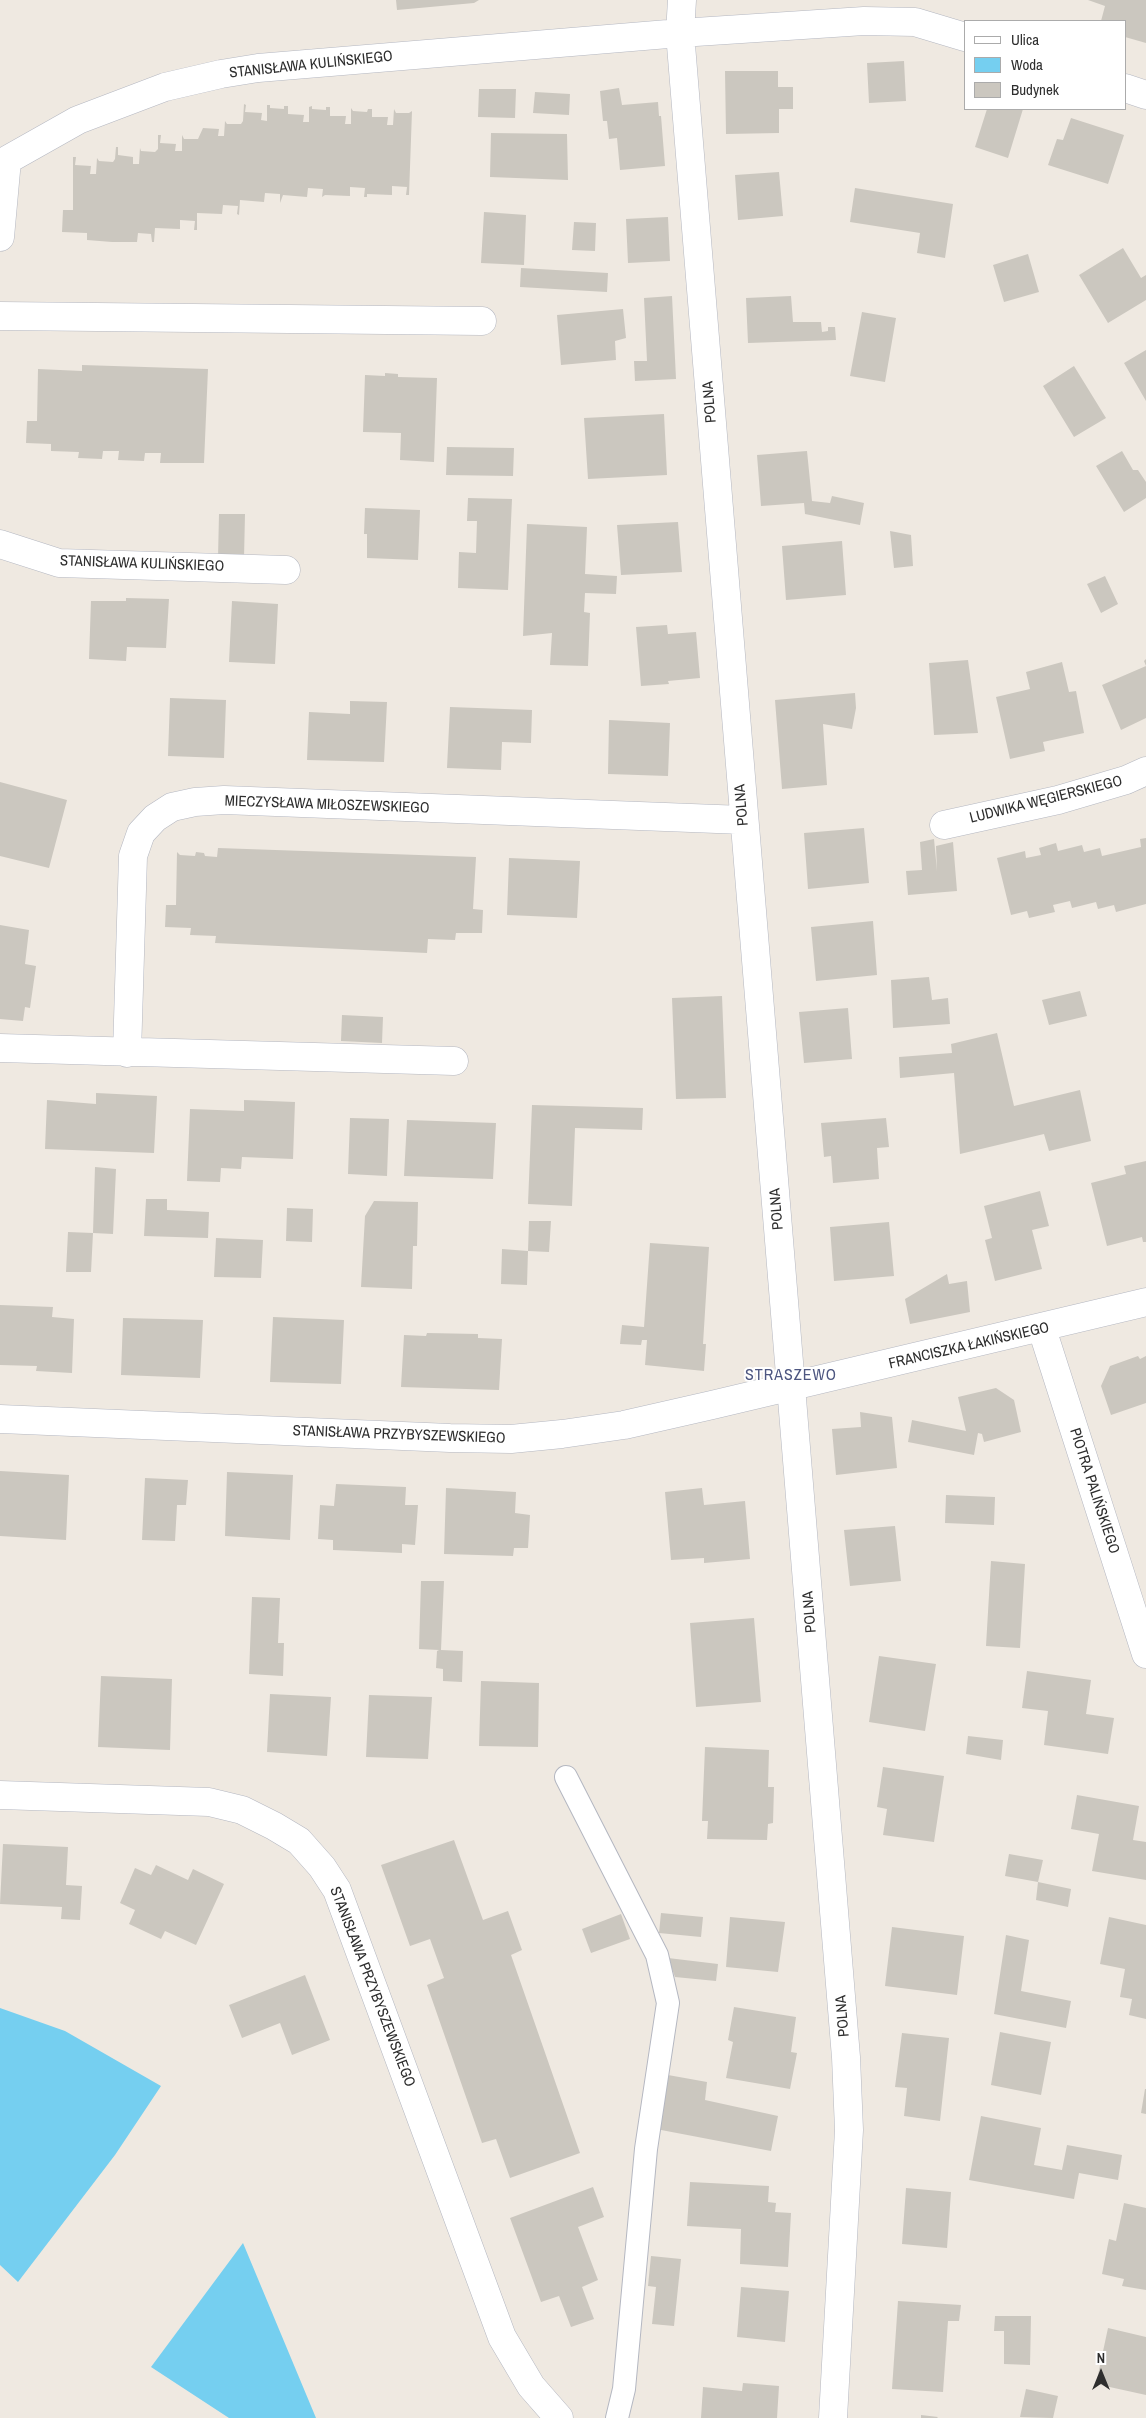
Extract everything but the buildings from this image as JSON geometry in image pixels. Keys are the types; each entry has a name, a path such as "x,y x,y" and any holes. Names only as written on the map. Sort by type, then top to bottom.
{"street":[{"name":"POLNA","path":"682,0 680,33 743,820 793,1387 847,2075 849,2130 833,2418"},
{"path":"680,33 864,21 915,22 964,36"},
{"name":"STANISŁAWA KULIŃSKIEGO","path":"0,237 7,160 78,120 165,87 258,68 680,33"},
{"path":"1126,88 1146,95"},
{"path":"0,316 482,321"},
{"name":"STANISŁAWA KULIŃSKIEGO","path":"0,544 59,562 286,570"},
{"name":"LUDWIKA WĘGIERSKIEGO","path":"944,825 1058,800 1126,780 1146,771"},
{"name":"MIECZYSŁAWA MIŁOSZEWSKIEGO","path":"127,1053 134,856 141,833 155,818 172,807 195,802 224,800 743,820"},
{"path":"0,1048 454,1061"},
{"name":"FRANCISZKA ŁAKIŃSKIEGO","path":"793,1387 1146,1302"},
{"name":"PIOTRA PALIŃSKIEGO","path":"1042,1328 1146,1654"},
{"name":"STANISŁAWA PRZYBYSZEWSKIEGO","path":"0,1419 512,1439 624,1425 793,1387"},
{"name":"STANISŁAWA PRZYBYSZEWSKIEGO","path":"0,1795 209,1802 242,1810 299,1841 322,1867 337,1890 502,2338 531,2386 559,2418"}],"lane":[{"path":"566,1778 657,1955 668,2004 646,2149 624,2389 617,2418"}],"water":[{"path":"0,2008 65,2031 161,2086 115,2155 18,2282 0,2265"},
{"path":"243,2243 316,2418 229,2418 151,2367"}],"district":[{"name":"STRASZEWO","path":"791,1376"}]}
